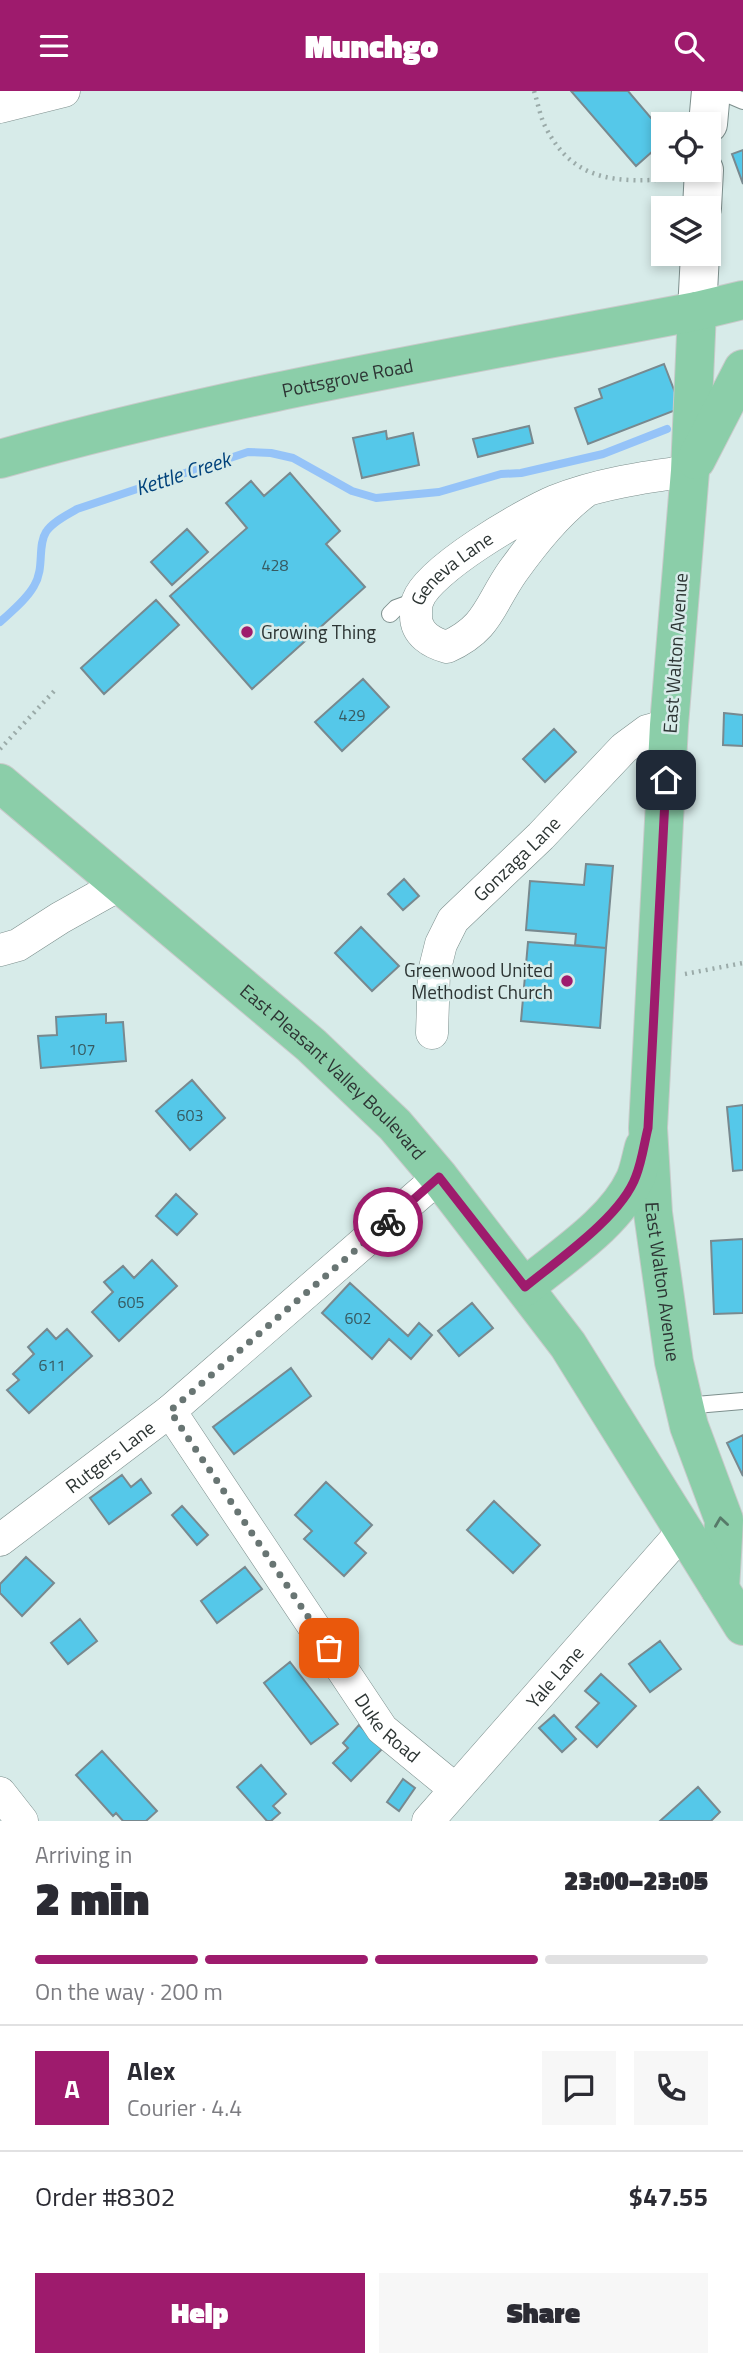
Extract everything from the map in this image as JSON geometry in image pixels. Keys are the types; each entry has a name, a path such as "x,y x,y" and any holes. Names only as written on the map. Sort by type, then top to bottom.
{"main road":[{"name":"East Walton Avenue","path":"699,266 690,471 669,725 648,1128 653,1213 665,1307 684,1406 702,1466 724,1520 726,1586"},
{"name":"Pottsgrove Road","path":"0,459 192,409 743,300"},
{"path":"690,471 743,369"},
{"name":"East Pleasant Valley Boulevard","path":"0,783 311,1045 394,1125 439,1177 568,1345 683,1531 726,1586 743,1626"},
{"path":"525,1287 595,1230 626,1195 636,1178 648,1128"}],"street":[{"path":"0,107 64,91"},
{"name":"Geneva Lane","path":"586,491 566,506 527,552 474,632 447,647 433,643 421,632 416,620 418,600 430,581 449,563 554,502 586,491 645,477 690,471"},
{"name":"Gonzaga Lane","path":"432,1033 434,972 440,944 453,920 541,836 624,748 647,731 669,725"},
{"path":"0,950 18,945 119,885"},
{"path":"0,933 60,918"},
{"name":"Rutgers Lane","path":"0,1541 170,1411 439,1177"},
{"name":"Duke Road","path":"170,1411 382,1729 455,1789"},
{"name":"Yale Lane","path":"428,1821 683,1531"},
{"path":"0,1793 22,1821"}],"lane":[{"path":"390,614 396,608 418,600"},
{"path":"684,1406 743,1401"}],"path":[{"path":"534,91 545,127 574,165 609,179 703,185"},
{"path":"0,749 57,688"},
{"path":"656,975 698,972 743,963"}],"building":[{"path":"571,91 628,91 651,118 651,153 636,166"},
{"path":"743,150 743,184 732,154"},
{"path":"664,364 681,408 588,444 575,408 602,398 599,389"},
{"path":"529,426 533,443 478,457 473,439"},
{"path":"386,431 387,439 413,433 419,465 362,478 353,438"},
{"path":"290,473 340,531 326,544 365,587 252,689 170,596 247,528 226,503 251,481 264,496"},
{"path":"187,529 208,552 172,585 151,562"},
{"path":"156,600 179,625 104,694 81,668"},
{"path":"363,679 389,707 342,751 315,722"},
{"path":"724,713 743,715 743,746 723,745"},
{"path":"554,729 576,752 545,782 523,759"},
{"path":"586,864 613,866 606,948 575,945 576,934 526,930 530,881 584,885"},
{"path":"404,879 419,896 403,910 388,894"},
{"path":"361,927 399,966 372,991 335,953"},
{"path":"528,942 606,948 600,1028 521,1021"},
{"path":"106,1014 106,1023 123,1022 126,1061 41,1068 38,1036 57,1035 56,1017"},
{"path":"192,1080 225,1118 190,1150 156,1111"},
{"path":"743,1105 743,1170 733,1171 727,1107"},
{"path":"176,1194 197,1214 177,1235 156,1216"},
{"path":"743,1239 743,1313 714,1314 711,1241"},
{"path":"152,1260 177,1286 119,1341 92,1312 113,1292 104,1282 123,1266 134,1278"},
{"path":"350,1283 408,1336 419,1323 432,1335 411,1359 389,1339 372,1359 322,1313"},
{"path":"472,1303 493,1328 459,1356 438,1331"},
{"path":"47,1329 56,1339 67,1329 92,1356 29,1413 7,1390 19,1380 13,1374 34,1354 28,1347"},
{"path":"291,1368 311,1396 234,1454 213,1427"},
{"path":"743,1435 743,1476 727,1443"},
{"path":"122,1475 131,1487 141,1479 151,1493 109,1524 90,1498"},
{"path":"326,1482 372,1525 355,1543 366,1553 344,1576 304,1539 312,1531 295,1515"},
{"path":"494,1501 540,1545 513,1573 467,1530"},
{"path":"182,1506 208,1535 197,1545 172,1515"},
{"path":"26,1557 54,1583 22,1616 0,1593 0,1584"},
{"path":"245,1567 262,1589 217,1623 201,1601"},
{"path":"80,1619 97,1641 68,1664 51,1643"},
{"path":"660,1641 681,1669 650,1692 629,1664"},
{"path":"290,1662 338,1724 311,1744 264,1683"},
{"path":"601,1674 636,1706 597,1747 576,1727 599,1703 585,1691"},
{"path":"554,1715 576,1739 562,1752 539,1728"},
{"path":"359,1725 383,1748 351,1781 333,1763 348,1748 343,1743"},
{"path":"102,1751 157,1811 146,1821 123,1821 116,1813 113,1816 76,1775"},
{"path":"261,1765 286,1794 273,1806 280,1813 271,1821 267,1821 237,1787"},
{"path":"403,1779 415,1788 399,1811 387,1802"},
{"path":"698,1787 720,1812 711,1821 660,1821"}],"waterway":[{"name":"Kettle Creek","path":"0,622 23,601 34,586 39,572 43,538 49,528 60,519 77,509 248,452 293,458 352,491 376,498 439,492 501,474 521,473 603,454 667,429"}],"way so far":[{"path":"329,1648 170,1411 388,1222"}],"place":[{"name":"Growing Thing","path":"247,632"},
{"name":"Greenwood United Methodist Church","path":"567,981"}],"route":[{"path":"388,1222 439,1177 525,1287 595,1230 626,1195 636,1178 648,1128 666,780"}]}
